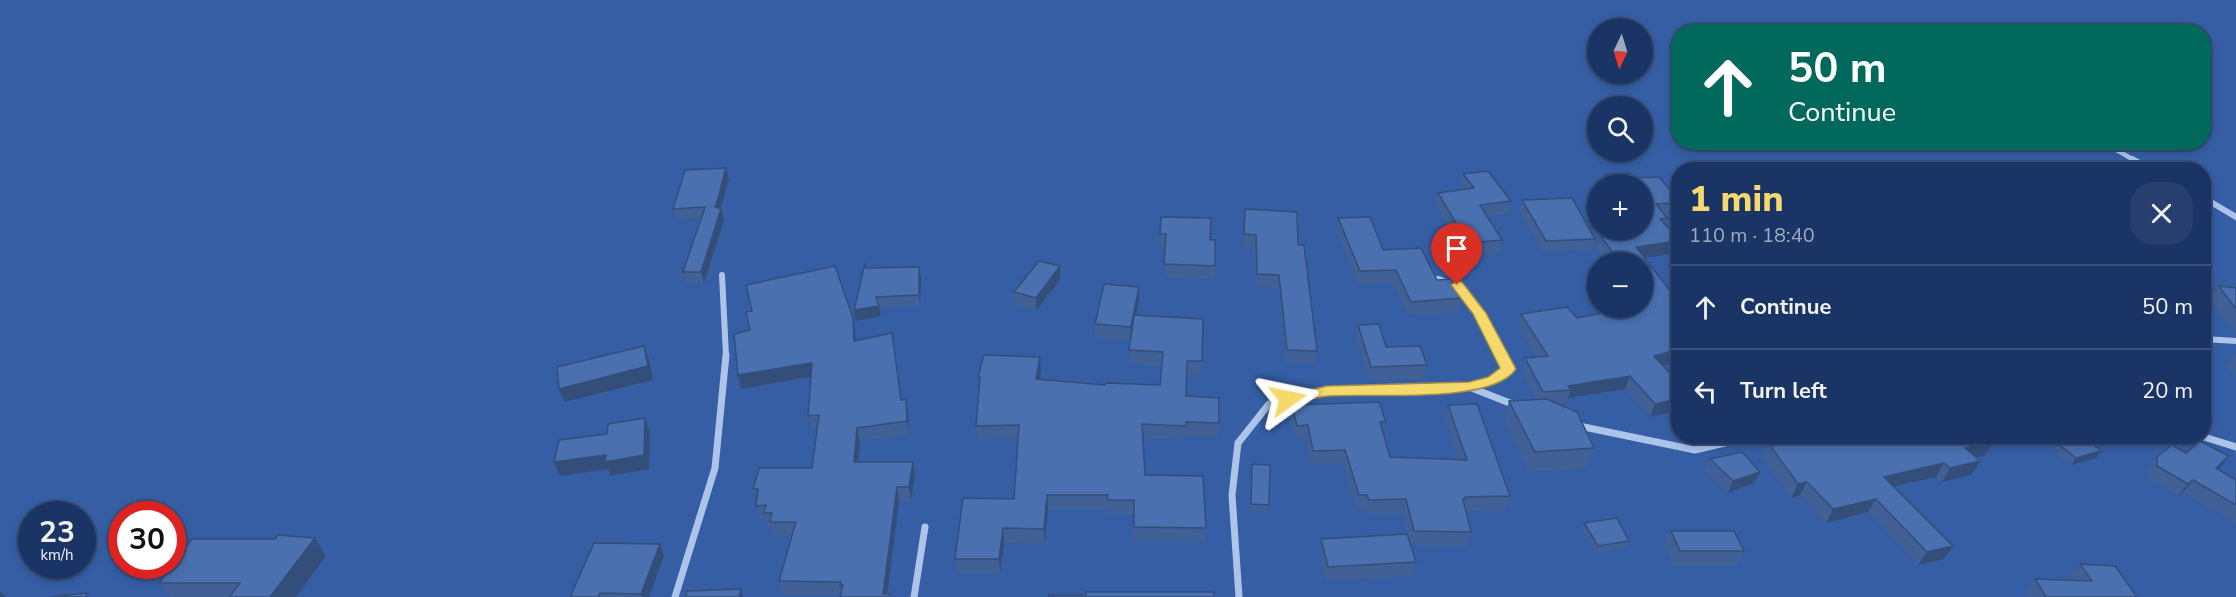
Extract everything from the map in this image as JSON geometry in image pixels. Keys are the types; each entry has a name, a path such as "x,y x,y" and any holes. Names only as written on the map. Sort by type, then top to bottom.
{"street":[{"path":"2117,150 2138,162"},
{"path":"2211,202 2236,217"},
{"path":"675,597 715,468 728,345 722,275"},
{"path":"2211,339 2236,341"},
{"path":"1239,597 1232,495 1238,443 1269,404 1327,391 1469,387 1522,407"},
{"path":"1566,422 1588,429 1695,450 1720,444"},
{"path":"2211,439 2236,447"},
{"path":"915,597 925,527"}],"lane":[{"path":"1438,278 1457,285 1479,313 1508,369 1493,381 1469,387"}],"shaded area":[{"path":"0,0 2236,0 2236,597 0,597"}],"building":[{"path":"726,168 716,206 714,206 721,209 701,272 683,272 705,207 673,209 685,170"},
{"path":"1488,171 1511,201 1480,205 1502,240 1468,243 1438,193 1474,188 1463,174"},
{"path":"1653,177 1659,177 1671,192 1671,203 1656,204 1667,218 1660,219 1671,231 1671,242 1636,247 1640,252 1612,252 1604,240 1653,240"},
{"path":"1572,198 1587,225 1587,239 1546,241 1522,200"},
{"path":"1245,209 1297,212 1298,245 1304,245 1317,351 1287,350 1279,275 1257,274 1256,235 1244,234"},
{"path":"1161,217 1211,218 1210,240 1215,240 1215,266 1164,264 1166,234 1160,234"},
{"path":"1370,217 1383,250 1421,248 1437,280 1451,279 1461,298 1411,302 1396,270 1360,271 1338,218"},
{"path":"1039,261 1060,266 1036,298 1014,292"},
{"path":"865,263 866,268 919,267 919,295 876,297 879,306 854,310"},
{"path":"835,266 853,318 854,341 892,333 901,400 906,399 907,421 857,428 854,462 913,462 909,487 897,487 883,594 891,594 890,597 840,597 843,585 840,585 841,582 779,581 796,522 770,522 772,513 764,513 766,505 756,506 758,489 753,489 759,468 812,468 819,415 808,416 812,363 738,375 734,334 750,330 746,312 752,311 746,285"},
{"path":"1653,269 1671,292 1671,352 1654,356 1671,374 1671,401 1655,404 1630,376 1568,386 1571,390 1543,392 1525,358 1548,356 1521,314 1567,307 1577,318 1587,316 1587,318 1653,318"},
{"path":"1104,284 1139,287 1131,327 1095,324"},
{"path":"2219,286 2236,288 2236,309"},
{"path":"1134,315 1203,319 1202,361 1187,361 1186,396 1219,398 1219,423 1186,422 1186,426 1142,424 1145,475 1203,476 1206,528 1134,527 1134,500 1107,500 1108,495 1047,495 1044,529 1003,528 999,559 955,559 963,498 1014,499 1019,425 976,426 980,377 978,377 984,355 1040,357 1036,379 1105,385 1106,383 1160,385 1163,352 1129,350"},
{"path":"1379,324 1386,347 1420,346 1427,365 1371,367 1358,325"},
{"path":"644,346 648,366 559,389 557,367"},
{"path":"1547,399 1577,412 1594,448 1535,452 1509,401"},
{"path":"1379,402 1386,422 1380,422 1390,457 1467,460 1448,405 1477,404 1510,496 1465,497 1466,499 1463,499 1471,532 1414,531 1406,499 1369,500 1367,495 1359,495 1345,450 1313,451 1308,425 1297,426 1292,405"},
{"path":"645,418 644,455 605,462 606,455 554,462 559,440 607,434 608,424"},
{"path":"1769,444 1987,444 1965,448 1980,461 1950,468 1944,463 1884,477 1953,546 1927,552 1876,499 1833,509 1807,482 1798,484"},
{"path":"2058,444 2093,444 2101,451 2076,458"},
{"path":"2196,444 2206,444 2229,456 2216,468 2236,480 2236,505 2193,480 2188,484 2157,466 2157,457 2172,445 2186,453"},
{"path":"1742,452 1760,472 1733,481 1710,459"},
{"path":"1252,464 1270,465 1269,505 1251,504"},
{"path":"1617,518 1629,541 1598,546 1584,523"},
{"path":"1671,531 1734,531 1744,551 1680,551"},
{"path":"1407,534 1416,562 1328,567 1321,539"},
{"path":"278,535 315,538 270,597 229,597 240,583 159,583 162,579 186,579 186,547 192,539 275,539"},
{"path":"594,543 660,544 641,594 600,593 598,597 570,597"},
{"path":"2080,564 2115,566 2137,597 2046,597 2035,579 2092,581"},
{"path":"741,589 739,597 686,597 687,591"},
{"path":"1086,592 1214,592 1214,597 1048,597 1049,595 1086,595"},
{"path":"88,593 85,597 50,597"}],"route":[{"path":"1288,399 1327,391 1469,387 1493,381 1508,369 1479,313 1457,285"}]}
